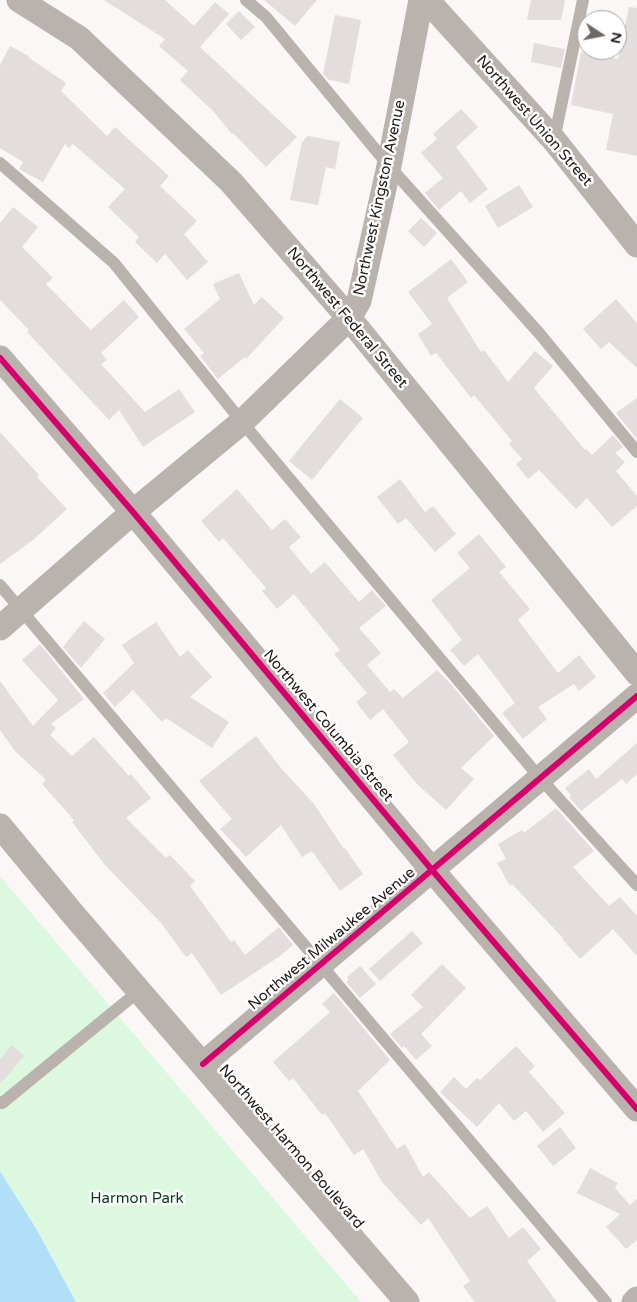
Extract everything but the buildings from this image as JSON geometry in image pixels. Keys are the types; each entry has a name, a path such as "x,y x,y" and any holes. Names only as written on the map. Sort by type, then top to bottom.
{"street":[{"name":"Northwest Federal Street","path":"20,0 79,38 231,182 350,318 637,673"},
{"name":"Northwest Kingston Avenue","path":"0,628 133,512 242,422 350,318 359,301 389,166 421,0"},
{"name":"Northwest Union Street","path":"427,0 554,140 637,245"},
{"name":"Northwest Columbia Street","path":"0,358 133,512 432,870 637,1109"},
{"name":"Northwest Milwaukee Avenue","path":"202,1064 637,696"},
{"name":"Northwest Harmon Boulevard","path":"0,826 138,990 407,1302"},
{"path":"634,1302 637,1299"}],"lane":[{"path":"246,0 266,17 389,166 539,333 637,452"},
{"path":"554,140 583,0"},
{"path":"0,163 114,263 242,422 540,778 637,885"},
{"path":"0,585 606,1302"},
{"path":"0,1102 2,1103 138,990"}],"green space":[{"name":"Harmon Park","path":"0,876 361,1302 76,1302 37,1230 0,1171"}],"water":[{"path":"0,1171 37,1230 76,1302 0,1302"}],"cycle path":[{"path":"0,358 133,512 432,870 637,1109"},
{"path":"203,1064 637,696"}]}
